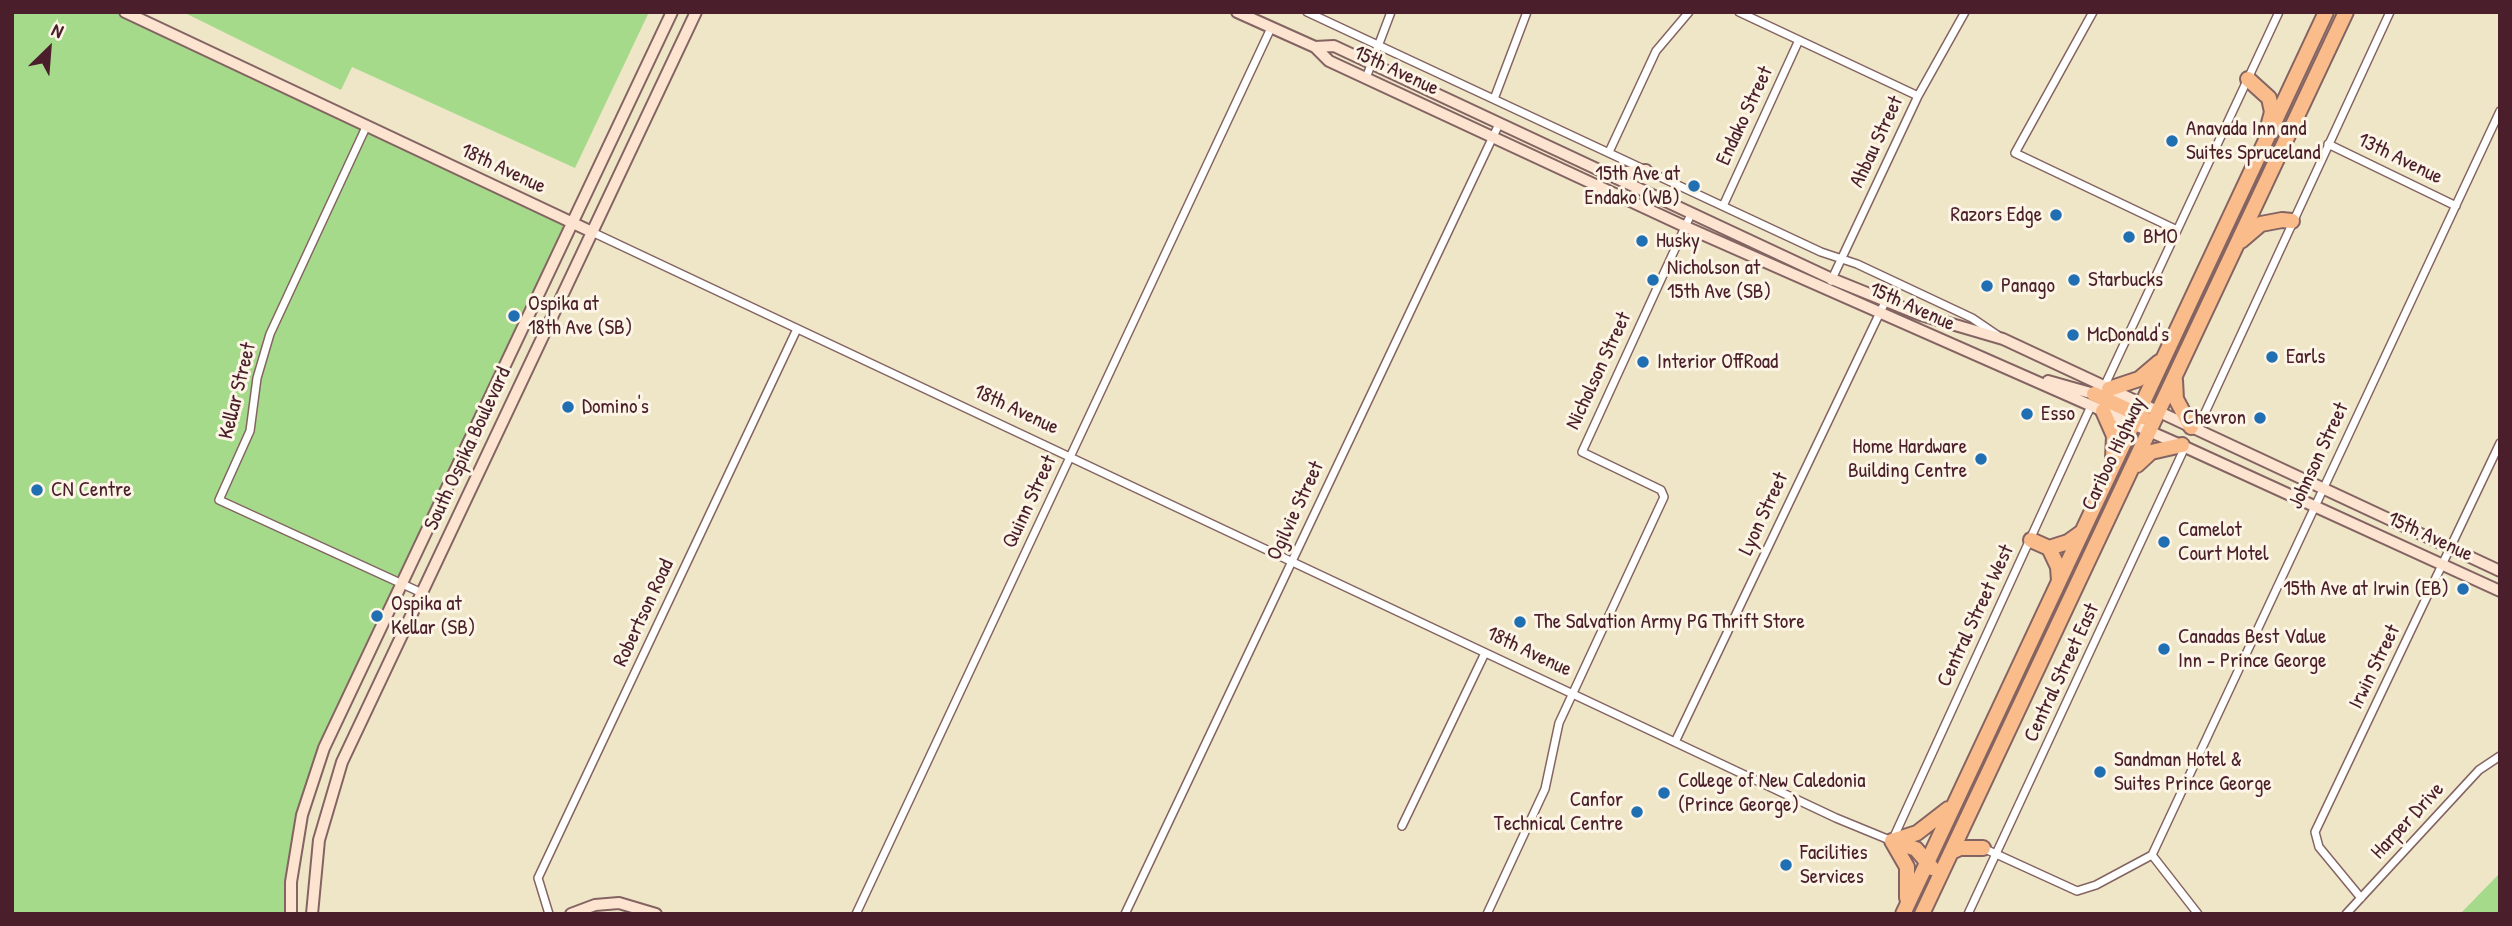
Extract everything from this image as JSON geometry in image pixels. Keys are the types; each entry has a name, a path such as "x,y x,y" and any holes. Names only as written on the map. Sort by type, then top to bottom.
{"highway":[{"name":"Cariboo Highway","path":"1904,912 2326,12"},
{"name":"Cariboo Highway","path":"1922,914 2346,12"},
{"path":"2248,79 2271,105 2264,143"},
{"path":"2235,246 2261,224 2292,221"},
{"path":"2100,397 2152,371 2166,353"},
{"path":"2177,370 2176,399 2194,428"},
{"path":"2100,397 2144,418 2157,412"},
{"path":"2100,397 2114,436 2110,473"},
{"path":"2126,480 2151,452 2183,446"},
{"path":"2049,548 2068,542 2083,531"},
{"path":"2031,540 2049,548 2058,567 2059,581"},
{"path":"1892,841 1917,833 1931,824 1958,797"},
{"path":"1965,822 1989,851"},
{"path":"1892,841 1916,849 1928,861 1934,870 1935,886"},
{"path":"1892,841 1906,867 1904,912"},
{"path":"1951,852 1960,848 1989,851"}],"main road":[{"name":"18th Avenue","path":"125,12 592,232"},
{"name":"South Ospika Boulevard","path":"291,914 291,882 302,815 324,748 671,12"},
{"name":"South Ospika Boulevard","path":"312,914 319,840 342,761 696,12"},
{"name":"15th Avenue","path":"1237,12 1315,47 1329,61 1878,314 2021,376 2100,397"},
{"name":"15th Avenue","path":"1315,47 1334,46 1885,302 2003,338 2100,397"},
{"path":"1606,174 1646,170"},
{"name":"15th Avenue","path":"2157,412 2500,571"},
{"name":"15th Avenue","path":"2137,415 2148,431 2500,591"},
{"path":"571,914 595,905 620,903 656,914"}],"street":[{"name":"15th Avenue","path":"1307,12 1723,206 1972,318 2003,338"},
{"path":"1366,78 1391,12"},
{"path":"1494,99 1527,12"},
{"path":"1609,152 1656,51 1689,12"},
{"path":"1739,12 1918,96"},
{"name":"Ahbau Street","path":"1827,290 1918,96 1965,12"},
{"path":"2093,12 2015,153 2177,230"},
{"name":"Central Street West","path":"1892,841 2279,12"},
{"path":"2194,428 2390,12"},
{"name":"Quinn Street","path":"856,914 1271,28"},
{"name":"Endako Street","path":"1723,206 1799,40"},
{"name":"Johnson Street","path":"2152,855 2500,111"},
{"name":"Ogilvie Street","path":"1125,914 1499,124"},
{"name":"Kellar Street","path":"367,125 270,334 257,378 250,431 219,500 422,593"},
{"name":"13th Avenue","path":"2328,144 2456,206"},
{"name":"Nicholson Street","path":"1574,694 1664,497 1661,491 1585,454 1583,449 1692,214"},
{"name":"18th Avenue","path":"592,232 1485,653 1892,841"},
{"name":"Lyon Street","path":"1675,742 1885,302"},
{"name":"Robertson Road","path":"549,914 538,878 797,329"},
{"name":"Irwin Street","path":"2361,898 2319,847 2315,832 2500,443"},
{"name":"Central Street East","path":"1968,914 1989,851 2183,446"},
{"path":"1402,826 1485,653"},
{"path":"1487,914 1545,789 1559,723 1574,694"},
{"name":"Harper Drive","path":"2346,914 2479,770 2500,756"},
{"path":"1989,851 2077,891 2096,885 2152,855 2198,914"}],"green space":[{"path":"12,12 119,12 571,223 330,738 306,812 290,914 12,914"},
{"path":"183,12 649,12 575,168 352,67 341,90"},
{"path":"2500,873 2500,914 2460,914"}],"place":[{"name":"Anavada Inn and Suites Spruceland","path":"2172,141"},
{"name":"15th Ave at Endako (WB)","path":"1694,186"},
{"name":"Razors Edge","path":"2056,215"},
{"name":"BMO","path":"2129,237"},
{"name":"Husky","path":"1642,241"},
{"name":"Nicholson at 15th Ave (SB)","path":"1653,280"},
{"name":"Starbucks","path":"2074,280"},
{"name":"Panago","path":"1987,286"},
{"name":"Ospika at 18th Ave (SB)","path":"514,316"},
{"name":"McDonald's","path":"2073,335"},
{"name":"Earls","path":"2272,357"},
{"name":"Interior OffRoad","path":"1643,362"},
{"name":"Domino's","path":"568,407"},
{"name":"Esso","path":"2027,414"},
{"name":"Chevron","path":"2260,418"},
{"name":"Home Hardware Building Centre","path":"1981,459"},
{"name":"CN Centre","path":"37,490"},
{"name":"Camelot Court Motel","path":"2164,542"},
{"name":"15th Ave at Irwin (EB)","path":"2463,589"},
{"name":"Ospika at Kellar (SB)","path":"377,616"},
{"name":"The Salvation Army PG Thrift Store","path":"1520,622"},
{"name":"Canadas Best Value Inn - Prince George","path":"2164,649"},
{"name":"Sandman Hotel & Suites Prince George","path":"2100,772"},
{"name":"College of New Caledonia (Prince George)","path":"1664,793"},
{"name":"Canfor Technical Centre","path":"1637,812"},
{"name":"Facilities Services","path":"1786,865"}]}
